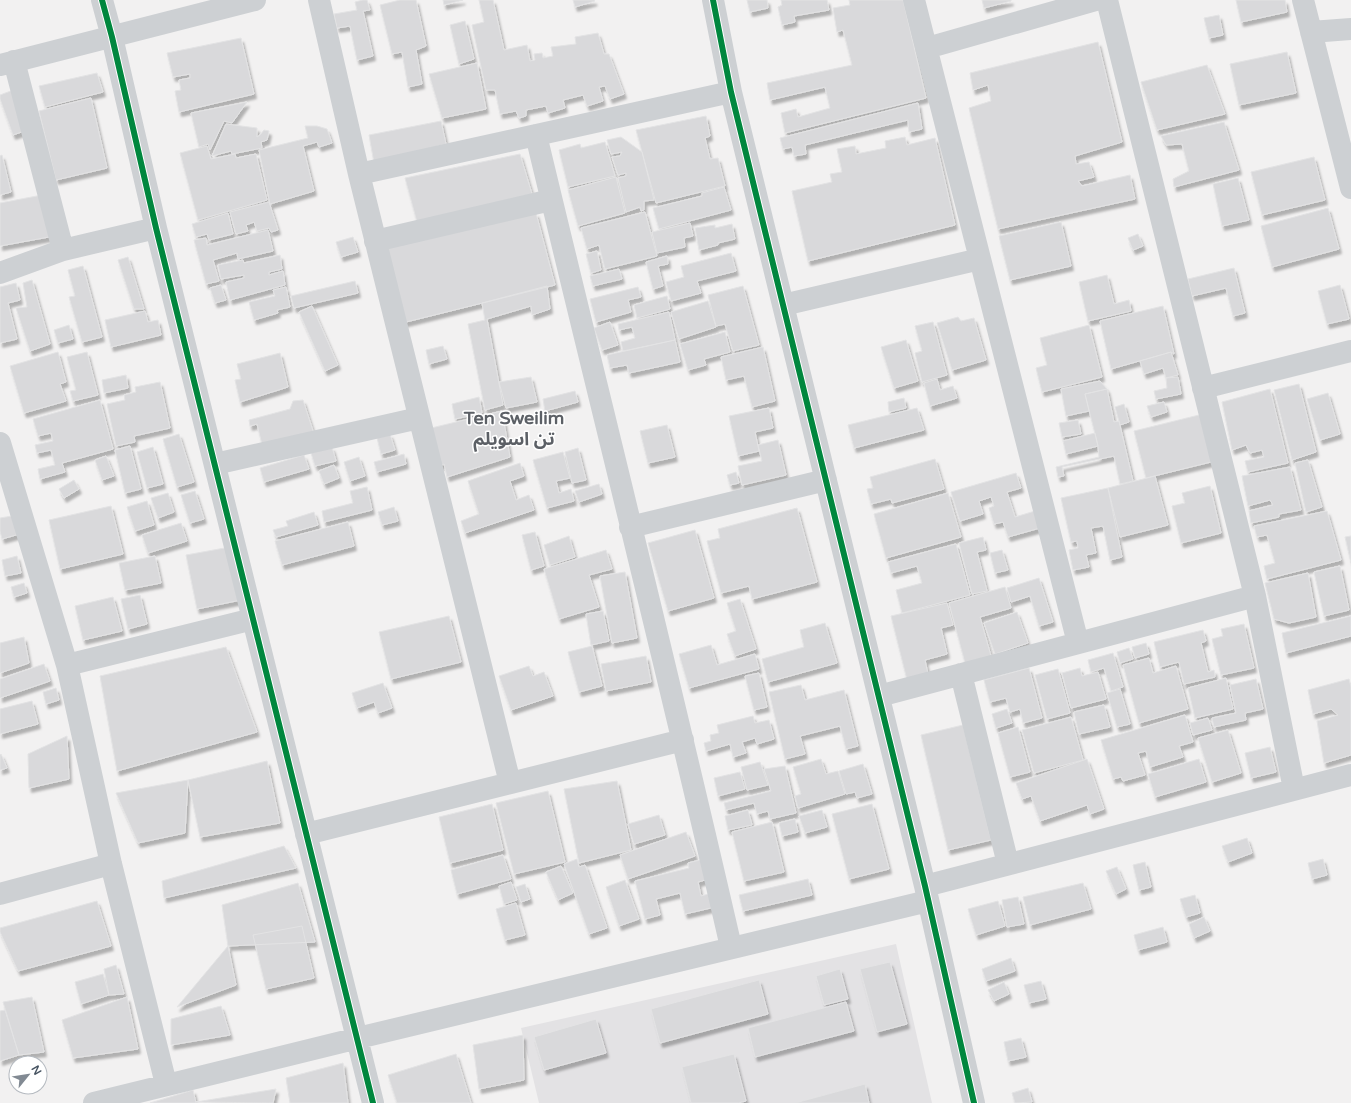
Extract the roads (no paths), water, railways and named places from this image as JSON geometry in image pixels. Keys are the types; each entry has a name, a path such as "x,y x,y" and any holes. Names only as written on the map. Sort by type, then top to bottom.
{"street":[{"path":"102,0 112,37 156,228 373,1103"},
{"path":"63,250 7,63 255,0"},
{"path":"319,0 375,241 510,783"},
{"path":"713,0 731,92 927,893 974,1103"},
{"path":"914,0 1078,643"},
{"path":"926,48 1096,0"},
{"path":"1107,0 1255,596 1294,790"},
{"path":"1303,0 1351,188"},
{"path":"1311,32 1351,29"},
{"path":"359,174 731,92"},
{"path":"536,135 630,527 683,740 731,947"},
{"path":"375,241 551,200"},
{"path":"0,272 63,250 156,228"},
{"path":"783,305 980,258"},
{"path":"1203,388 1351,351"},
{"path":"215,464 419,418"},
{"path":"0,442 67,665 111,864 166,1084"},
{"path":"630,527 826,480"},
{"path":"879,696 1255,596"},
{"path":"67,665 253,619"},
{"path":"961,674 1008,864"},
{"path":"306,834 683,740"},
{"path":"94,1103 166,1084 731,947 927,893 1008,864 1351,775"},
{"path":"0,894 111,864"}],"district":[{"name":"Ten Sweilim تن اسويلم","path":"514,428"}]}
